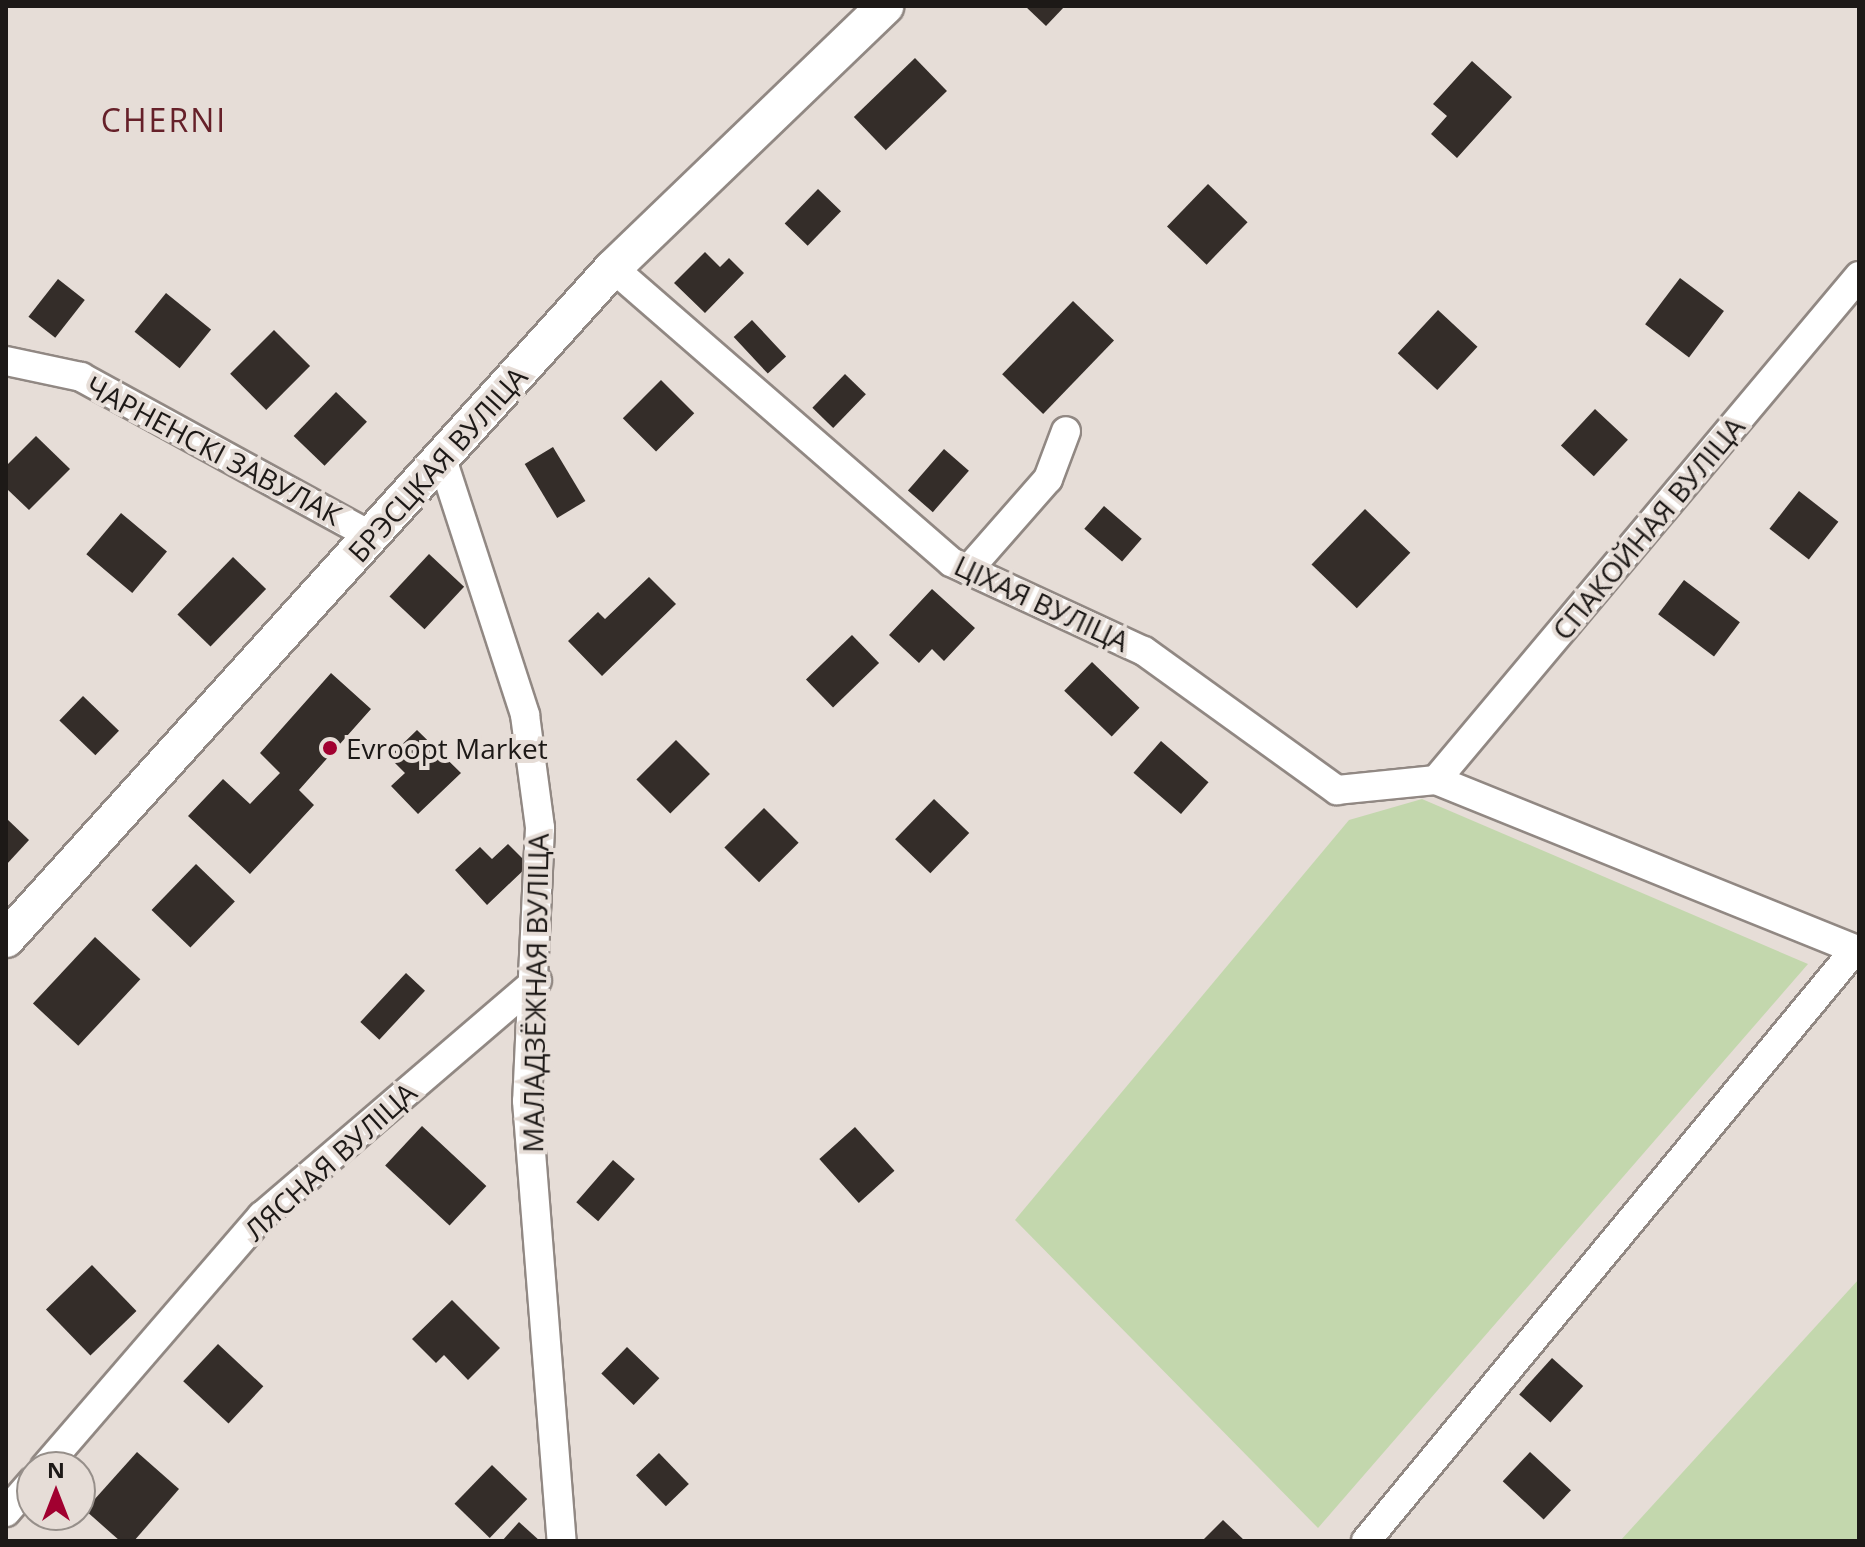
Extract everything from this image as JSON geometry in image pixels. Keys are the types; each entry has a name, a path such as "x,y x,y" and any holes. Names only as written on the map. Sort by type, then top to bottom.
{"street":[{"name":"БРЭСЦКАЯ ВУЛІЦА","path":"6,939 613,268 885,6"},
{"name":"ЦІХАЯ ВУЛІЦА","path":"613,268 951,562 1144,651 1337,790 1436,780"},
{"name":"СПАКОЙНАЯ ВУЛІЦА","path":"1436,780 1859,276"},
{"name":"ЧАРНЕНСКІ ЗАВУЛАК","path":"6,361 81,377 372,536"},
{"path":"968,570 1048,479 1066,431"},
{"name":"МАЛАДЗЁЖНАЯ ВУЛІЦА","path":"442,459 525,715 540,828 537,980 527,1101 562,1541"},
{"path":"1366,1541 1857,951 1436,780"},
{"name":"ЛЯСНАЯ ВУЛІЦА","path":"59,1451 262,1216 537,980"}],"green space":[{"path":"1422,799 1808,964 1318,1528 1015,1220 1349,820"},
{"path":"1859,1279 1859,1541 1620,1541"}],"building":[{"path":"1025,6 1065,6 1046,26"},
{"path":"915,58 947,91 886,150 854,117"},
{"path":"1472,61 1512,97 1457,158 1431,134 1447,116 1433,104"},
{"path":"1208,184 1248,222 1207,265 1167,226"},
{"path":"818,189 841,211 808,246 785,224"},
{"path":"705,252 720,267 729,258 744,273 705,313 674,283"},
{"path":"1680,278 1724,311 1689,357 1645,324"},
{"path":"58,279 85,300 55,338 28,317"},
{"path":"166,293 211,330 180,368 135,332"},
{"path":"1073,301 1114,341 1043,414 1002,374"},
{"path":"1438,310 1477,347 1437,390 1398,353"},
{"path":"752,320 786,357 768,374 734,337"},
{"path":"274,330 310,366 266,410 230,374"},
{"path":"845,374 866,394 833,428 812,408"},
{"path":"661,380 694,413 656,451 623,418"},
{"path":"336,392 367,422 325,466 294,436"},
{"path":"1595,409 1628,440 1594,476 1561,446"},
{"path":"36,436 70,469 29,510 6,488 6,466"},
{"path":"553,447 585,501 557,518 525,464"},
{"path":"944,449 969,471 933,512 908,491"},
{"path":"1799,491 1838,522 1809,560 1769,529"},
{"path":"1104,506 1142,539 1122,561 1084,529"},
{"path":"1365,509 1410,553 1357,608 1312,564"},
{"path":"121,513 167,552 132,593 86,554"},
{"path":"429,554 464,587 425,629 389,596"},
{"path":"233,557 266,589 211,647 177,615"},
{"path":"649,577 676,604 602,676 568,641 598,612 605,619"},
{"path":"1684,580 1740,622 1714,656 1658,614"},
{"path":"932,589 975,628 944,661 932,649 919,663 889,635"},
{"path":"852,635 879,663 833,708 806,679"},
{"path":"1092,662 1139,708 1112,737 1064,691"},
{"path":"331,673 371,709 299,790 314,805 250,874 188,816 223,779 250,804 280,773 260,753"},
{"path":"83,696 119,731 95,755 59,720"},
{"path":"417,730 461,773 418,814 391,786 405,773 389,757"},
{"path":"676,740 710,774 670,814 636,780"},
{"path":"1161,741 1209,782 1181,814 1133,773"},
{"path":"934,799 969,833 930,873 895,839"},
{"path":"764,808 799,843 759,882 724,848"},
{"path":"6,818 29,840 6,865"},
{"path":"508,844 529,865 487,905 455,870 480,847 492,859"},
{"path":"196,864 235,902 190,948 152,910"},
{"path":"95,937 140,979 78,1046 33,1004"},
{"path":"406,973 425,991 379,1040 360,1022"},
{"path":"422,1126 486,1186 450,1226 385,1165"},
{"path":"855,1127 894,1171 859,1203 819,1159"},
{"path":"613,1160 635,1179 598,1221 576,1202"},
{"path":"92,1265 136,1311 90,1355 46,1309"},
{"path":"452,1300 500,1348 468,1380 444,1355 436,1363 412,1339"},
{"path":"218,1344 263,1386 229,1424 183,1381"},
{"path":"627,1347 659,1378 634,1405 601,1374"},
{"path":"1552,1358 1583,1386 1550,1423 1519,1394"},
{"path":"137,1452 179,1489 134,1541 120,1541 96,1520 96,1498"},
{"path":"1530,1452 1571,1490 1544,1519 1503,1481"},
{"path":"659,1453 689,1484 666,1506 636,1475"},
{"path":"492,1465 527,1499 490,1538 454,1504"},
{"path":"1223,1520 1245,1541 1202,1541"},
{"path":"519,1522 540,1541 502,1541"}],"place":[{"name":"Evroopt Market","path":"330,748"}],"district":[{"name":"CHERNI","path":"164,120"}]}
